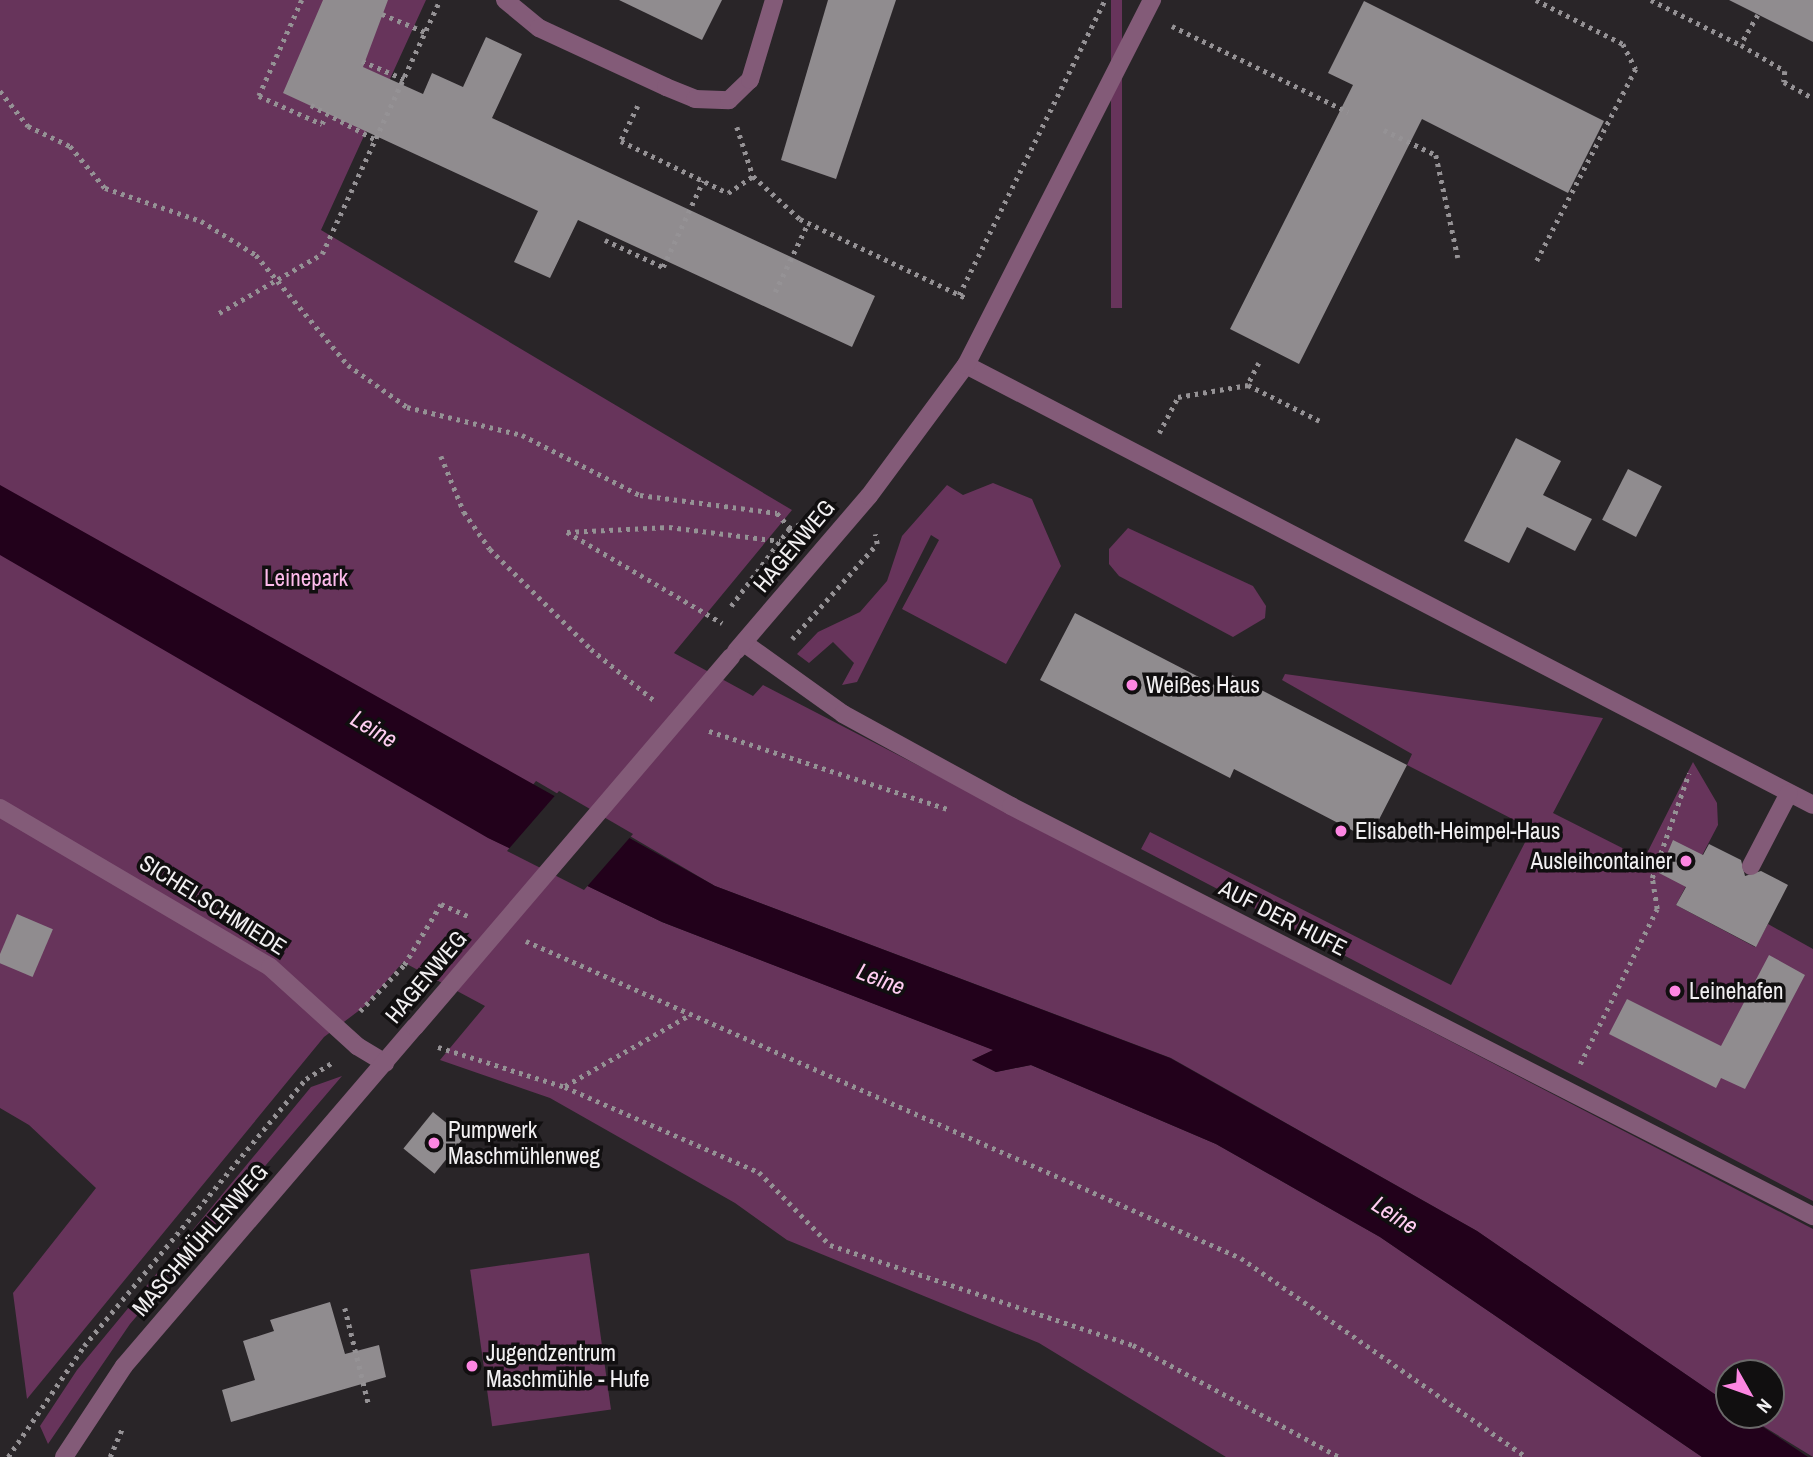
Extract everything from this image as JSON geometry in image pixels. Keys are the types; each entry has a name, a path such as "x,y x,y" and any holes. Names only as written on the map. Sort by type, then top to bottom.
{"street":[{"path":"505,0 539,28 650,80 695,99 729,100 750,80 774,0"},
{"name":"HAGENWEG","path":"385,1063 869,496 966,365 995,313 1149,6"},
{"path":"966,365 1813,805"},
{"name":"AUF DER HUFE","path":"744,643 768,664 843,714 1011,806 1813,1216"},
{"path":"1751,866 1789,793"},
{"name":"SICHELSCHMIEDE","path":"0,808 270,967 357,1046 385,1063"},
{"name":"MASCHMÜHLENWEG","path":"64,1457 124,1366 385,1063"}],"path":[{"path":"302,0 259,96 322,124 326,117"},
{"path":"219,313 284,281 322,254 440,0"},
{"path":"958,295 1105,0"},
{"path":"1536,0 1623,44 1636,68 1537,261"},
{"path":"1651,0 1785,71 1784,82 1813,98"},
{"path":"1149,6 1348,112"},
{"path":"382,14 425,33"},
{"path":"1741,46 1758,15"},
{"path":"362,61 404,79"},
{"path":"650,80 621,141 728,193 753,176"},
{"path":"0,91 28,126 70,146 105,188 201,221 284,281 348,365 407,407 522,435 640,495 672,504 747,505 778,513 789,529 713,629"},
{"path":"729,100 753,176 808,223 995,313"},
{"path":"310,106 326,117 376,140"},
{"path":"1384,130 1436,155 1458,258"},
{"path":"605,240 663,267 703,181"},
{"path":"775,292 808,223"},
{"path":"1248,385 1259,363"},
{"path":"1146,459 1178,397 1248,385 1320,421"},
{"path":"744,643 719,621 567,532 669,527 780,541"},
{"path":"768,664 850,578"},
{"path":"1564,1089 1588,1052 1657,909 1652,878 1699,746"},
{"path":"379,996 440,904 478,921"},
{"path":"516,937 1241,1258 1526,1457"},
{"path":"565,1087 692,1013"},
{"path":"8,1457 84,1346 306,1079 357,1046"},
{"path":"385,1063 435,1046 565,1087 759,1172 830,1245 1133,1345 1339,1457"},
{"path":"345,1308 369,1406"}],"green space":[{"name":"Leinepark","path":"0,0 426,0 321,230 792,510 674,653 753,696 763,685 1813,1229 1813,1457 1768,1429 1785,1429 1785,1359 1715,1359 1715,1394 1477,1231 1171,1058 715,886 536,781 489,838 662,922 994,1050 972,1060 996,1072 1031,1065 1216,1144 1380,1237 1702,1457 1226,1457 1039,1343 787,1240 735,1203 550,1098 440,1060 485,1006 403,962 365,1006 324,1037 27,1399 13,1293 96,1188 29,1125 0,1108"},
{"path":"1111,0 1122,0 1122,308 1111,308"},
{"path":"993,483 1032,499 1061,566 1006,664 902,609 939,540 931,535 857,682 842,685 854,663 833,642 809,663 797,654 818,632 860,612 887,581 902,536 947,485 963,495"},
{"path":"1128,528 1253,586 1266,606 1265,618 1233,637 1119,576 1109,564 1109,549"},
{"path":"1285,674 1603,718 1553,813 1644,859 1693,762 1717,803 1718,825 1676,905 1755,947 1768,924 1813,949 1813,1201 1141,849 1150,832 1451,985 1532,829 1407,765 1412,754 1282,680"},
{"path":"342,1076 130,1324 48,1444 40,1426 77,1370 311,1087"},
{"path":"589,1253 611,1409 492,1426 470,1270"}],"water":[{"name":"Leine","path":"0,485 715,886 1170,1058 1477,1231 1715,1394 1715,1429 1766,1429 1808,1457 1702,1457 1380,1237 1216,1144 1031,1065 996,1072 972,1060 993,1050 662,922 488,838 0,555"}],"pier":[{"path":"559,791 633,834 584,890 507,851"}],"building":[{"path":"323,0 388,0 363,67 423,94 432,73 463,87 486,37 522,54 492,118 875,296 852,347 578,220 550,278 514,262 538,211 283,93"},
{"path":"619,0 722,0 702,40"},
{"path":"828,0 896,0 836,179 781,160"},
{"path":"1729,0 1813,0 1813,42"},
{"path":"1364,1 1604,121 1568,193 1422,119 1299,364 1230,329 1353,85 1328,73"},
{"path":"1516,438 1561,461 1543,495 1592,519 1575,551 1527,527 1509,563 1464,541"},
{"path":"1628,469 1662,486 1636,537 1602,520"},
{"path":"1075,613 1224,690 1232,675 1407,765 1369,839 1234,769 1230,778 1040,680"},
{"path":"1673,840 1703,855 1709,844 1741,860 1745,876 1761,871 1788,885 1756,947 1676,905 1686,887 1659,873"},
{"path":"17,914 53,929 33,977 0,963 0,954"},
{"path":"1769,955 1805,975 1745,1089 1721,1078 1716,1088 1609,1034 1627,999 1721,1046"},
{"name":"Pumpwerk Maschmühlenweg","path":"433,1112 464,1137 435,1174 403,1149"},
{"path":"330,1302 345,1354 379,1345 386,1377 231,1422 222,1390 255,1380 243,1341 274,1331 270,1320"}],"place":[{"name":"Weißes Haus","path":"1132,685"},
{"name":"Elisabeth-Heimpel-Haus","path":"1341,831"},
{"name":"Ausleihcontainer","path":"1686,861"},
{"name":"Leinehafen","path":"1675,991"},
{"name":"Pumpwerk Maschmühlenweg","path":"434,1143"},
{"name":"Jugendzentrum Maschmühle - Hufe","path":"472,1366"}]}
